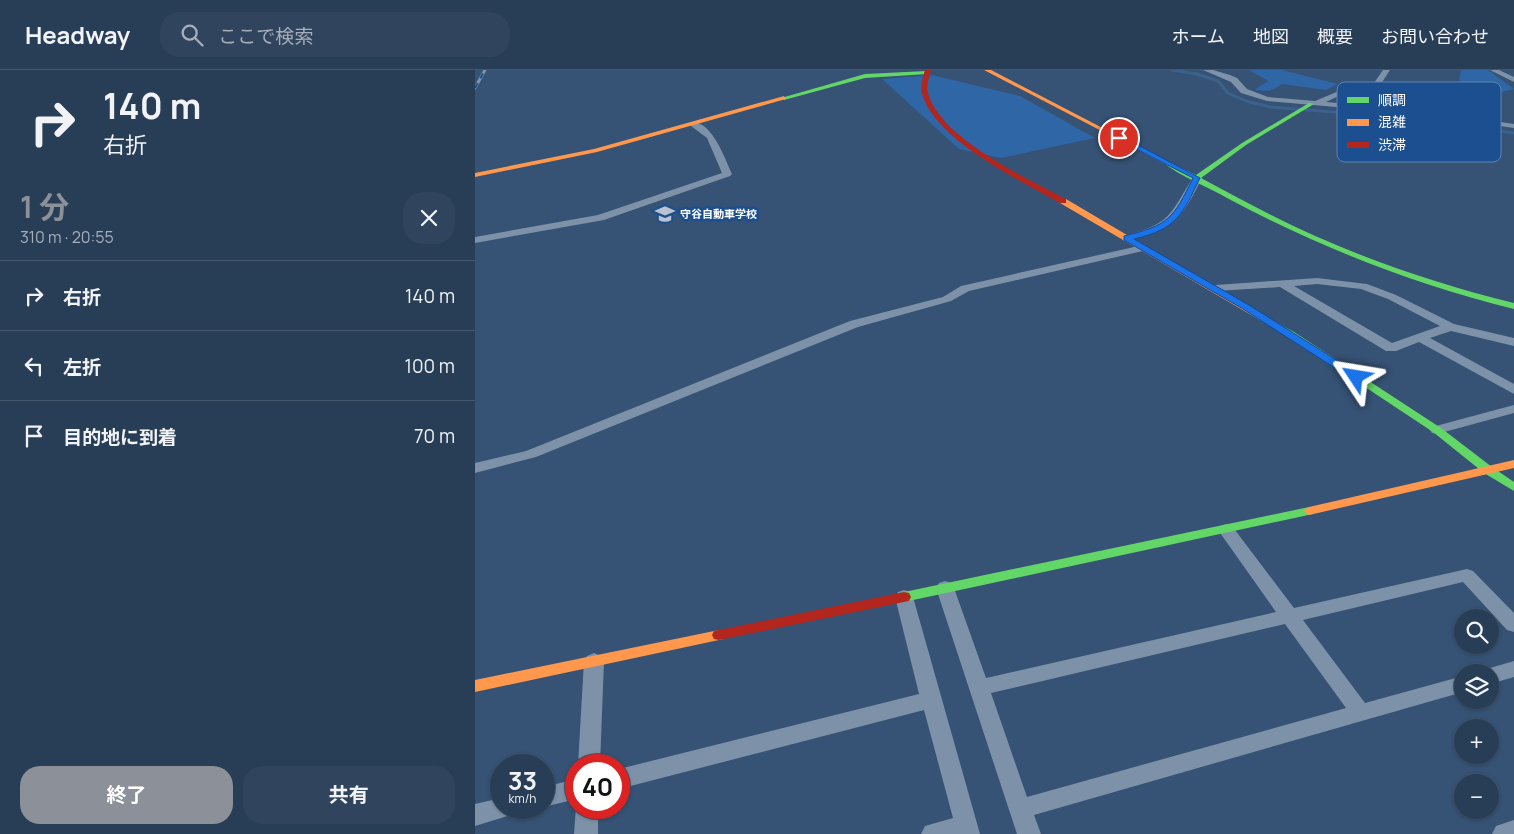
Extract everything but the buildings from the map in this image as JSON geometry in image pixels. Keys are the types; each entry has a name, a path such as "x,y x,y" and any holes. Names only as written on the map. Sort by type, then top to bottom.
{"street":[{"path":"987,70 1307,235 1352,255 1408,276 1514,306"},
{"path":"1206,70 1227,77 1252,95 1307,107 1337,108"},
{"path":"1378,82 1387,70"},
{"path":"1493,70 1514,80"},
{"path":"475,175 595,151 865,76 927,71 925,93 934,111 957,135 994,162 1216,288 1291,334 1437,430 1488,470 1511,491"},
{"path":"1127,238 1151,232 1172,220 1180,211 1197,178 1244,144 1307,107 1337,95"},
{"path":"475,240 600,218 727,174 711,137 693,124"},
{"path":"1501,124 1514,126"},
{"path":"475,468 531,454 854,324 947,299 965,288 1143,248"},
{"path":"1216,288 1317,280 1363,286 1392,297 1450,327 1514,342"},
{"path":"1281,283 1391,348 1450,327"},
{"path":"1420,338 1514,390"},
{"path":"1437,430 1514,409"},
{"path":"475,686 1226,530 1514,464"},
{"path":"1226,530 1361,713"},
{"path":"979,688 1467,575 1514,625"},
{"path":"945,588 1029,834"},
{"path":"904,597 968,829 933,834"},
{"path":"590,754 594,661"},
{"path":"1499,673 1514,669"},
{"path":"1020,809 1454,687"},
{"path":"630,775 931,700"},
{"path":"475,814 490,811"},
{"path":"586,834 587,819"},
{"path":"1504,834 1514,831"}],"shaded area":[{"path":"1249,70 1282,70 1337,84 1326,90 1282,84 1272,90 1262,91 1255,89 1268,81"},
{"path":"1461,70 1488,70 1514,89 1501,92 1501,82 1462,82 1459,80"},
{"path":"932,75 1020,96 1095,138 1001,158 959,149 882,79"}],"waterway":[{"path":"1172,70 1197,74 1218,81 1228,93 1246,101 1270,107 1337,112"},
{"path":"1501,131 1514,133"}],"railway":[{"path":"475,88 485,70"}],"traffic: fast":[{"path":"784,98 865,76 926,73"},
{"path":"1197,178 1244,144 1311,104"},
{"path":"1167,163 1273,219 1334,247 1410,276 1514,306"},
{"path":"1261,317 1291,334 1437,430 1488,470 1514,487"},
{"path":"904,597 1309,511"}],"traffic: slow":[{"path":"987,70 1167,163"},
{"path":"475,175 595,151 784,98"},
{"path":"1063,201 1261,317"},
{"path":"1309,511 1514,464"},
{"path":"475,686 719,635"}],"traffic: jam":[{"path":"928,70 925,93 932,109 945,125 983,155 1063,201"},
{"path":"719,635 904,597"}],"place":[{"name":"守谷自動車学校","path":"665,214"}],"route":[{"path":"1119,138 1197,178 1180,211 1172,220 1151,232 1127,238 1216,288 1356,377"}]}
